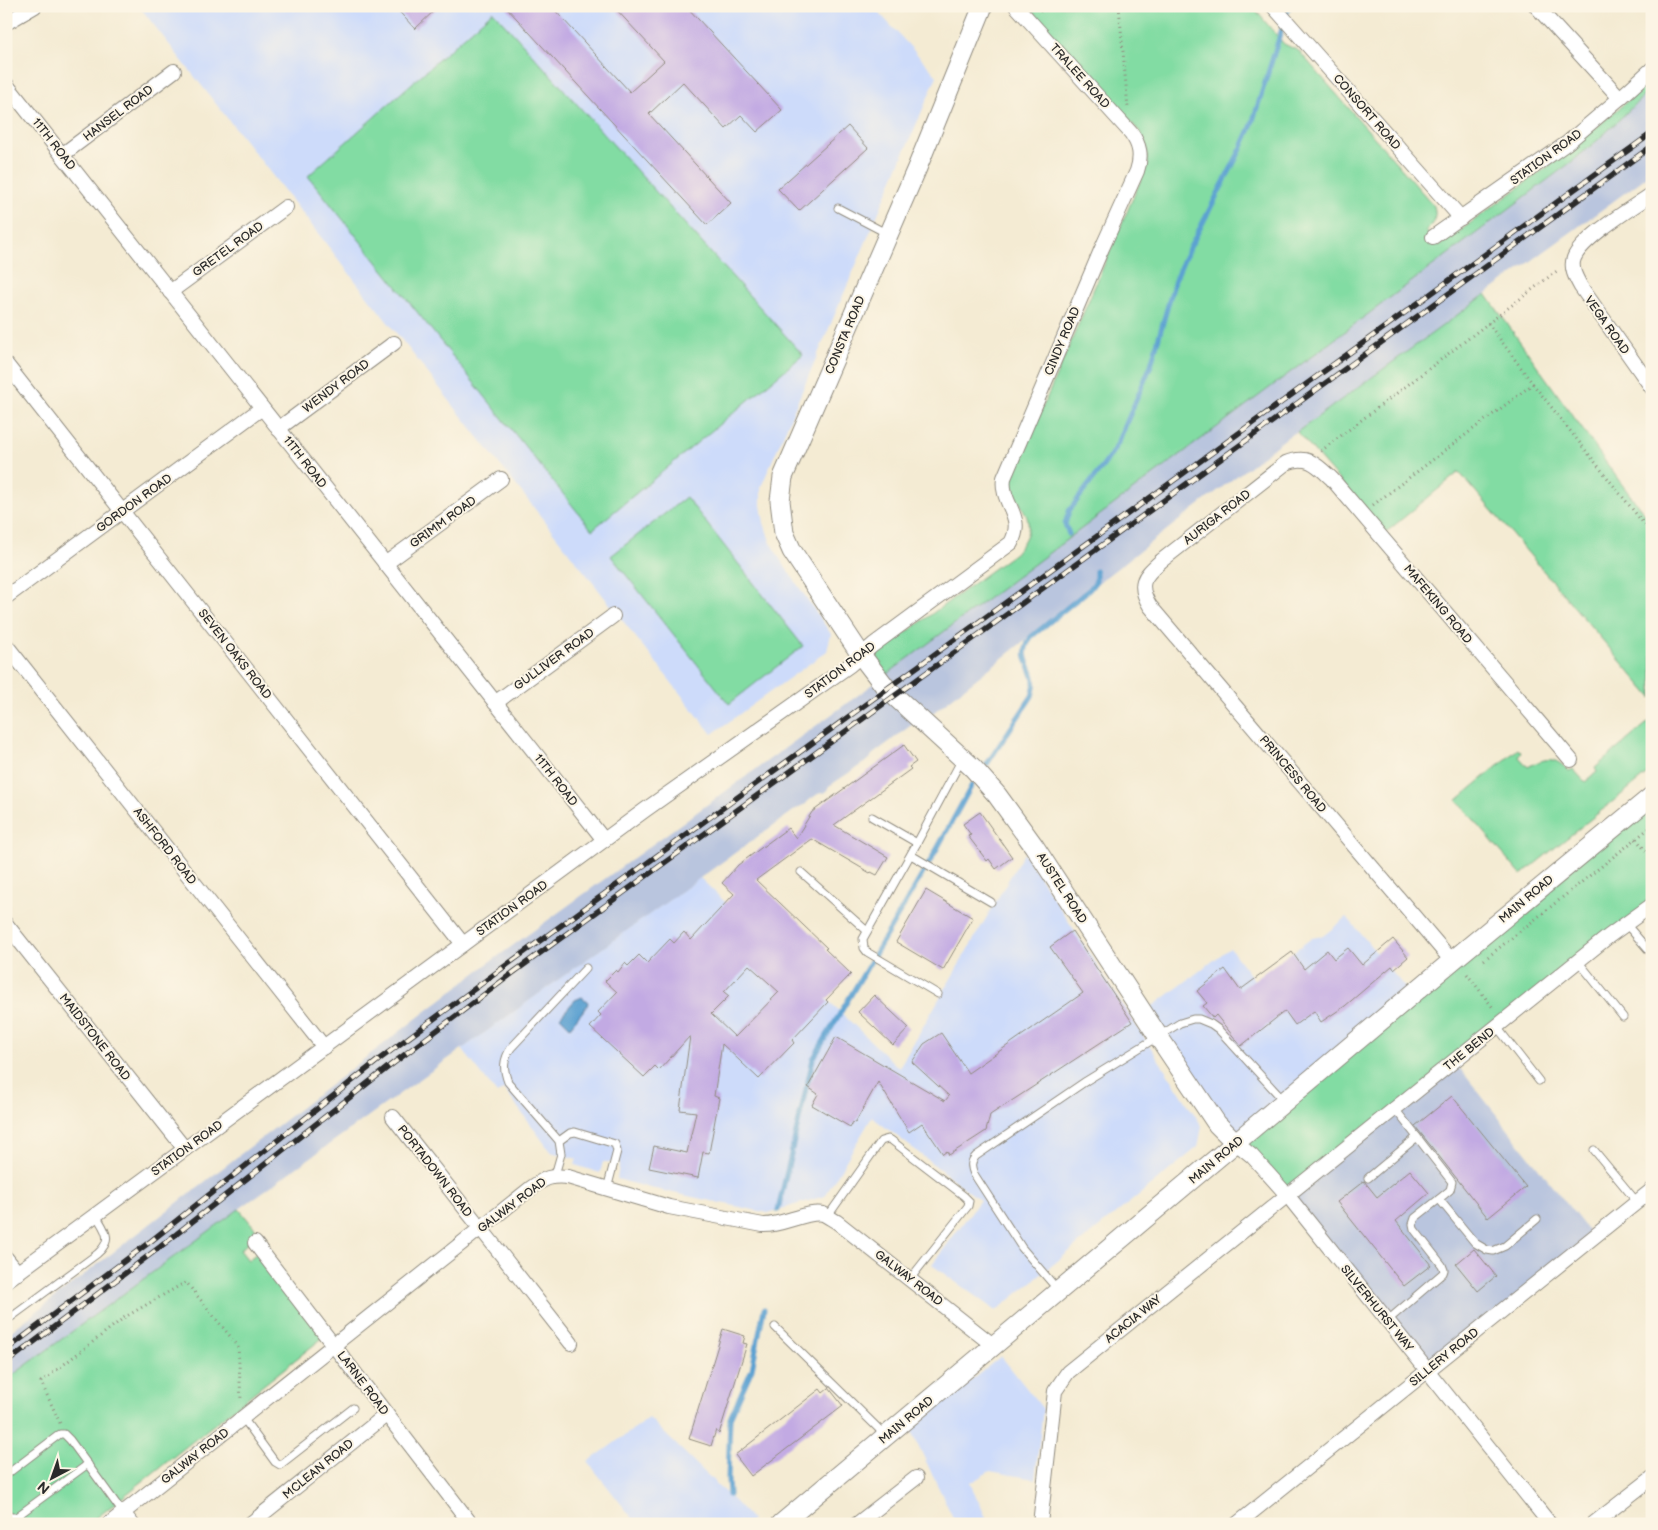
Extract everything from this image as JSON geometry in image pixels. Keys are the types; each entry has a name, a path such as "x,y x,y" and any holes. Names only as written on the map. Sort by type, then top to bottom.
{"street":[{"path":"6,23 34,6"},
{"name":"CONSTA ROAD","path":"861,655 792,551 784,532 780,500 783,478 917,168 982,6"},
{"name":"TRALEE ROAD","path":"1016,6 1131,133 1137,141 1140,150"},
{"name":"CONSORT ROAD","path":"1272,6 1461,218"},
{"path":"1536,6 1620,98"},
{"name":"STATION ROAD","path":"1433,238 1567,143 1652,69"},
{"name":"HANSEL ROAD","path":"62,155 174,72"},
{"name":"11TH ROAD","path":"6,84 604,840"},
{"name":"CINDY ROAD","path":"1016,533 1016,520 1002,486 1004,478 1102,248 1137,171 1140,150"},
{"path":"1574,258 1583,245 1597,233 1652,194"},
{"name":"GRETEL ROAD","path":"170,292 286,207"},
{"name":"VEGA ROAD","path":"1574,258 1573,270 1581,287 1652,388"},
{"name":"WENDY ROAD","path":"278,429 394,343"},
{"name":"SEVEN OAKS ROAD","path":"6,364 463,944"},
{"name":"GORDON ROAD","path":"6,597 262,408"},
{"name":"MAFEKING ROAD","path":"1303,460 1320,468 1332,479 1571,760"},
{"name":"AURIGA ROAD","path":"1143,583 1148,573 1161,561 1286,463 1303,460"},
{"name":"GRIMM ROAD","path":"385,564 501,479"},
{"name":"STATION ROAD","path":"12,1277 604,840 1007,547 1016,533"},
{"name":"PRINCESS ROAD","path":"1143,583 1144,596 1150,606 1452,961"},
{"name":"GULLIVER ROAD","path":"494,703 613,616"},
{"name":"ASHFORD ROAD","path":"6,645 324,1047"},
{"name":"AUSTEL ROAD","path":"861,655 894,697 973,768 1026,835 1217,1124 1236,1143"},
{"name":"MAIN ROAD","path":"781,1524 1452,961 1652,796"},
{"name":"THE BEND","path":"1288,1196 1578,961 1652,905"},
{"name":"MAIDSTONE ROAD","path":"6,924 185,1149"},
{"name":"PORTADOWN ROAD","path":"393,1117 571,1342"},
{"name":"SILVERHURST WAY","path":"1236,1143 1252,1156 1288,1196 1550,1524"},
{"name":"GALWAY ROAD","path":"109,1524 127,1518 243,1418 334,1345 543,1179 555,1175 669,1207 763,1226 818,1214 828,1216 994,1346"},
{"name":"SILLERY ROAD","path":"1237,1524 1652,1190"},
{"name":"ACACIA WAY","path":"1040,1524 1054,1391 1068,1372 1288,1196"},
{"name":"LARNE ROAD","path":"255,1243 471,1524"},
{"path":"6,1258 12,1277"},
{"name":"MCLEAN ROAD","path":"250,1524 386,1415"},
{"path":"857,1524 916,1478"},
{"path":"1593,1524 1652,1478"}],"lane":[{"path":"838,208 888,234"},
{"path":"938,994 867,952 863,943 867,931 917,843 973,768"},
{"path":"872,817 917,843"},
{"path":"911,855 991,902"},
{"path":"801,872 867,931"},
{"path":"1626,924 1652,954"},
{"path":"1578,961 1622,1016"},
{"path":"555,1175 561,1154 559,1141 508,1082 504,1073 504,1063 511,1048 586,968"},
{"path":"1059,1292 1022,1248 974,1174 971,1167 972,1160 984,1149 1158,1036 1193,1019 1199,1019 1212,1024 1226,1036 1285,1102"},
{"path":"1500,1024 1507,1040 1540,1081"},
{"path":"1387,1321 1443,1273 1442,1265 1414,1229 1413,1224 1416,1218 1450,1190 1452,1182 1395,1109"},
{"path":"559,1141 570,1133 575,1132 614,1144 617,1151 607,1189"},
{"path":"1368,1178 1417,1137"},
{"path":"828,1216 881,1141 888,1139 964,1196 969,1202 968,1206 910,1279"},
{"path":"1594,1150 1637,1202"},
{"path":"1439,1199 1475,1243 1486,1250 1493,1251 1505,1246 1537,1219"},
{"path":"6,1322 104,1247 107,1234 96,1215"},
{"path":"775,1327 886,1436"},
{"path":"243,1418 275,1462 280,1465 353,1408"},
{"path":"6,1475 60,1434 66,1436 127,1518"},
{"path":"6,1513 10,1517 16,1517 88,1464"}],"path":[{"path":"1119,6 1131,133"},
{"path":"1303,460 1574,258"},
{"path":"1488,323 1532,384 1652,534"},
{"path":"1361,514 1532,384"},
{"path":"1482,962 1652,826"},
{"path":"1636,839 1652,858"},
{"path":"1460,980 1467,974 1500,1024"},
{"path":"66,1436 41,1382 125,1317 186,1282 238,1346 243,1418"}],"shaded area":[{"path":"139,6 873,6 937,76 761,487 764,523 770,541 780,559 831,634 827,651 712,734"},
{"path":"1652,88 1652,173 1297,432 1290,435 934,712 910,726 872,755 870,759 829,786 826,792 818,794 799,807 239,1209 6,1380 6,1335 486,965 886,675 1570,163 1599,139"},
{"path":"1024,853 1202,1126 1198,1147 996,1311 932,1265 980,1200 872,1117 825,1196 768,1213 650,1188 617,1179 620,1162 603,1162 600,1173 575,1165 577,1159 551,1152 504,1089 497,1094 462,1049 700,878 899,1068"},
{"path":"1347,917 1411,995 1236,1143 1142,1011 1156,1004 1230,948 1254,980 1312,938 1323,936"},
{"path":"1454,1061 1593,1237 1428,1370 1288,1196"},
{"path":"1001,1356 1043,1409 1035,1479 990,1471 970,1483 989,1524 956,1524 911,1430"},
{"path":"649,1418 752,1520 747,1524 637,1524 588,1462"}],"green space":[{"path":"1028,6 1252,6 1284,44 1299,51 1434,206 1434,220 1426,231 1439,246 1565,154 1652,80 1652,88 1599,139 1570,163 886,675 875,661 877,654 1015,553 1024,540 1028,529 1028,520 1016,496 1013,487 1013,476 1148,163 1146,145 1139,131"},
{"path":"493,11 803,355 592,530 308,176"},
{"path":"1486,294 1620,482 1652,523 1652,698 1459,472 1385,533 1297,432"},
{"path":"686,497 803,646 729,704 611,556"},
{"path":"1652,719 1652,770 1521,875 1457,800 1518,749 1521,752 1518,756 1528,767 1540,761 1554,761 1569,771 1573,769 1585,782 1597,772 1595,768"},
{"path":"1652,798 1652,905 1288,1196 1236,1143"},
{"path":"239,1209 259,1233 240,1250 248,1260 257,1253 325,1336 89,1524 6,1524 6,1380"}],"water":[{"path":"582,997 588,1002 587,1006 570,1027 560,1017 575,1000"}],"building":[{"path":"394,6 439,6 415,29"},
{"path":"505,6 551,6 630,92 664,61 613,6 686,6 782,110 757,132 741,115 726,129 683,82 649,114 731,203 707,225"},
{"path":"848,126 868,148 799,211 778,189"},
{"path":"904,745 916,762 909,767 911,769 834,825 888,857 877,875 870,873 812,839 756,880 827,948 825,949 851,974 826,1000 828,1002 792,1040 794,1043 759,1079 722,1044 714,1096 719,1098 709,1153 703,1152 698,1178 649,1168 654,1146 687,1153 696,1112 680,1110 690,1036 659,1070 655,1066 644,1077 590,1027 601,1015 598,1012 617,992 605,981 616,970 618,972 625,963 628,966 639,955 647,963 670,939 674,943 684,932 691,940 734,894 722,883 738,865 788,828 796,838 812,812","holes":["749,965 779,992 735,1037 711,1014 729,996 724,992"]},
{"path":"980,812 1012,857 996,869 989,859 987,861 968,836 971,835 963,824"},
{"path":"926,890 973,918 943,970 896,942"},
{"path":"1072,931 1132,1022 990,1115 986,1131 949,1155 947,1151 943,1154 922,1123 909,1132 878,1082 855,1123 853,1122 850,1127 812,1105 818,1094 808,1087 836,1037 945,1101 949,1096 912,1062 924,1044 941,1033 968,1073 1083,993 1050,947"},
{"path":"1393,939 1408,957 1394,969 1392,966 1345,1006 1321,1022 1314,1011 1295,1025 1285,1011 1241,1046 1216,1015 1213,1018 1203,1006 1207,1003 1197,991 1225,969 1240,990 1292,952 1304,969 1327,950 1334,959 1348,948 1362,965"},
{"path":"874,995 909,1028 893,1045 858,1012"},
{"path":"1452,1096 1526,1187 1488,1218 1415,1126"},
{"path":"1410,1170 1429,1193 1396,1221 1431,1265 1404,1286 1337,1202 1364,1181 1377,1197"},
{"path":"1474,1249 1496,1276 1478,1291 1456,1264"},
{"path":"723,1329 745,1336 743,1343 747,1344 719,1434 716,1430 711,1446 689,1439"},
{"path":"829,1388 843,1406 751,1476 735,1455 820,1389 823,1393"}],"waterway":[{"path":"1069,534 1065,524 1069,511 1117,445 1151,365 1175,280 1251,127 1289,6"},
{"path":"987,764 1032,696 1034,690 1033,676 1025,651 1031,637 1090,589 1096,581 1096,571"},
{"path":"778,1210 813,1059 932,858 972,785"},
{"path":"729,1495 730,1418 752,1369 764,1309"}],"railway":[{"path":"6,1350 151,1241 381,1058 508,964 1652,133"},
{"path":"6,1363 160,1247 387,1068 514,972 1652,146"}]}
